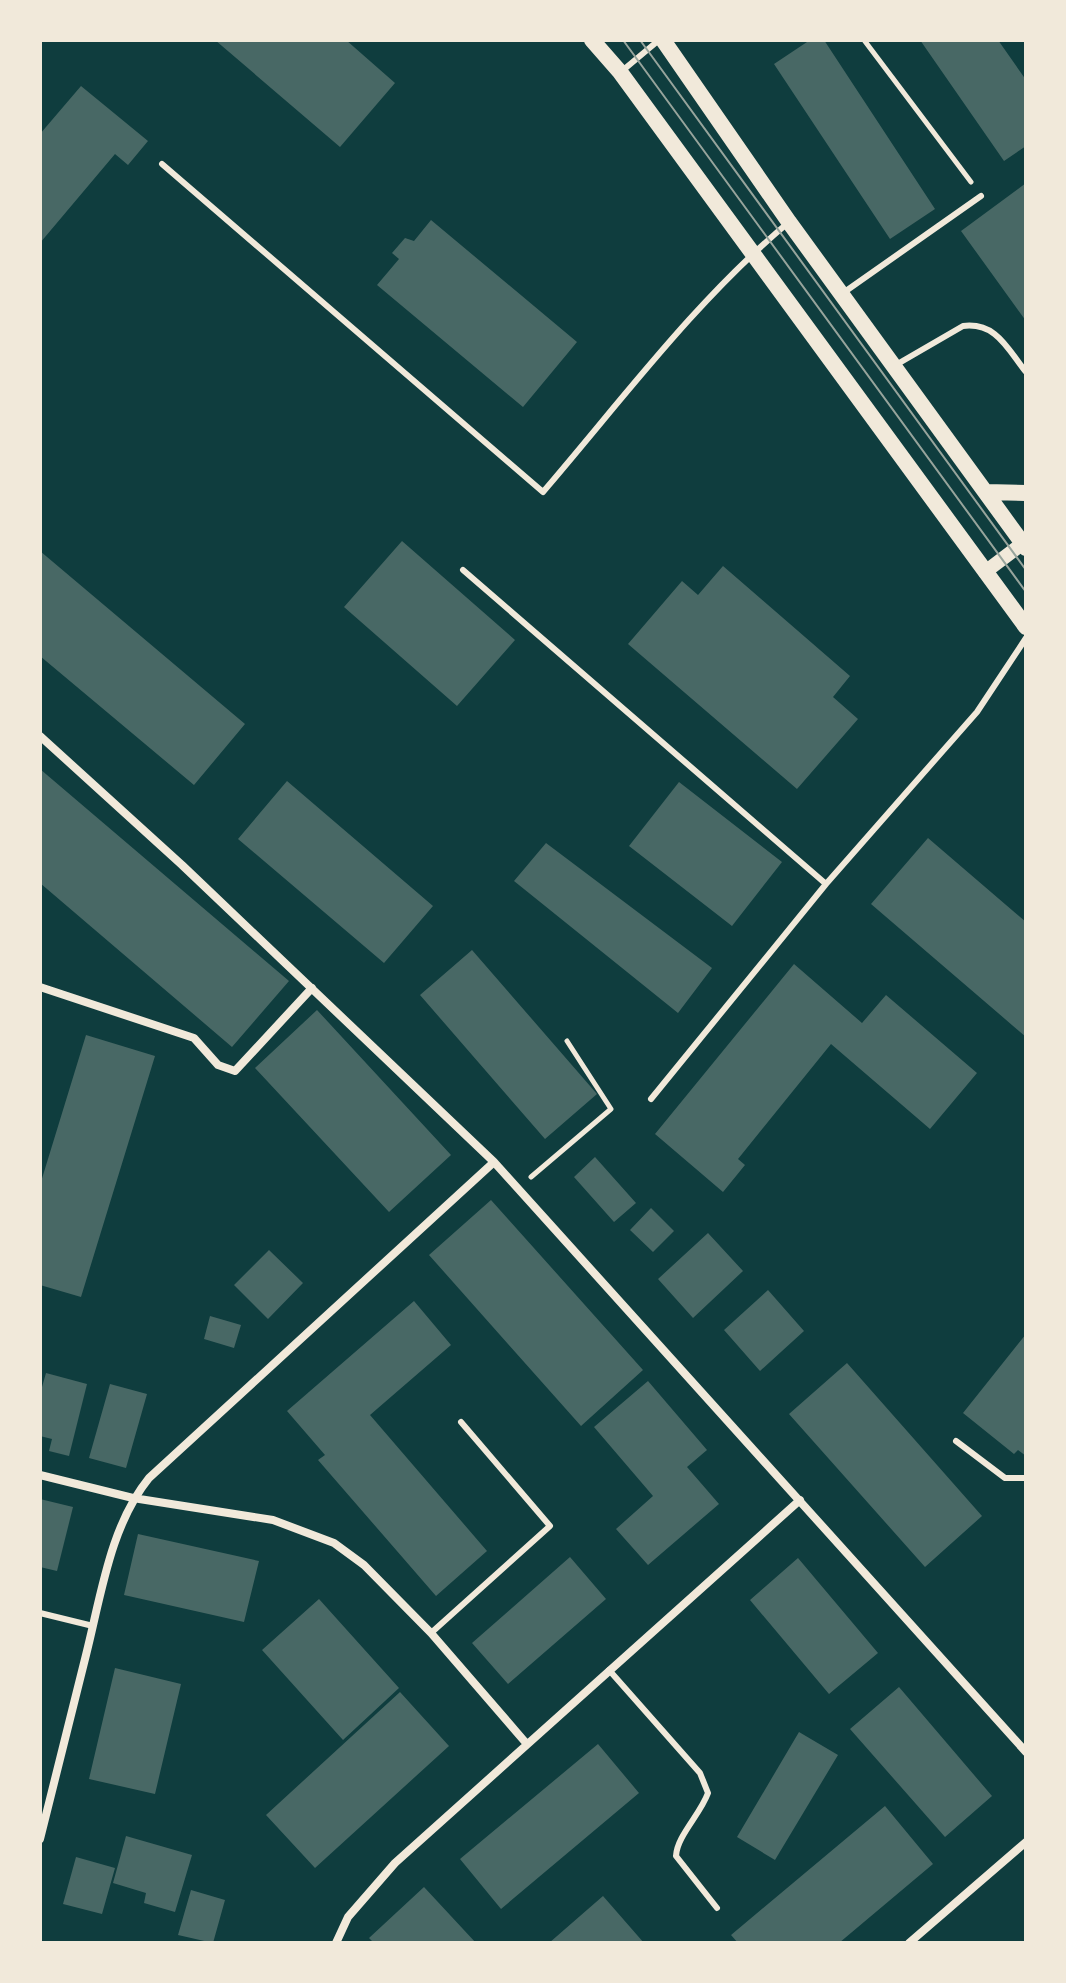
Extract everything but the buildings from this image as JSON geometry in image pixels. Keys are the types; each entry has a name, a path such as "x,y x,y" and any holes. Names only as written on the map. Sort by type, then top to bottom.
{"main road":[{"path":"592,40 620,72 1026,627"},
{"path":"661,40 789,222 1025,544"},
{"path":"986,492 1026,493"}],"street":[{"path":"985,572 1025,544"},
{"path":"40,736 494,1162 1026,1752"},
{"path":"40,987 194,1038 218,1065 235,1071 312,988"},
{"path":"40,1839 93,1626 120,1528 133,1498 149,1478 494,1162"},
{"path":"40,1475 133,1498 273,1520 324,1538 364,1565 431,1633 526,1743"},
{"path":"336,1943 348,1917 369,1890 526,1743 800,1500"},
{"path":"909,1943 1026,1842"}],"lane":[{"path":"620,72 661,40"},
{"path":"162,164 543,492 751,254 789,222"},
{"path":"841,294 981,196"},
{"path":"894,366 963,326 975,324 992,329 1026,372"},
{"path":"463,570 826,884"},
{"path":"651,1099 826,884 977,712 1026,638"},
{"path":"431,1633 550,1526 461,1422"},
{"path":"956,1441 1005,1478 1026,1478"},
{"path":"40,1613 93,1626"},
{"path":"609,1670 700,1773 708,1793 702,1812 676,1844 676,1856 717,1908"}],"path":[{"path":"864,40 981,196"},
{"path":"518,1188 611,1109 567,1041"}],"tram line":[{"path":"623,40 1026,592"},
{"path":"640,40 1026,570"}]}
